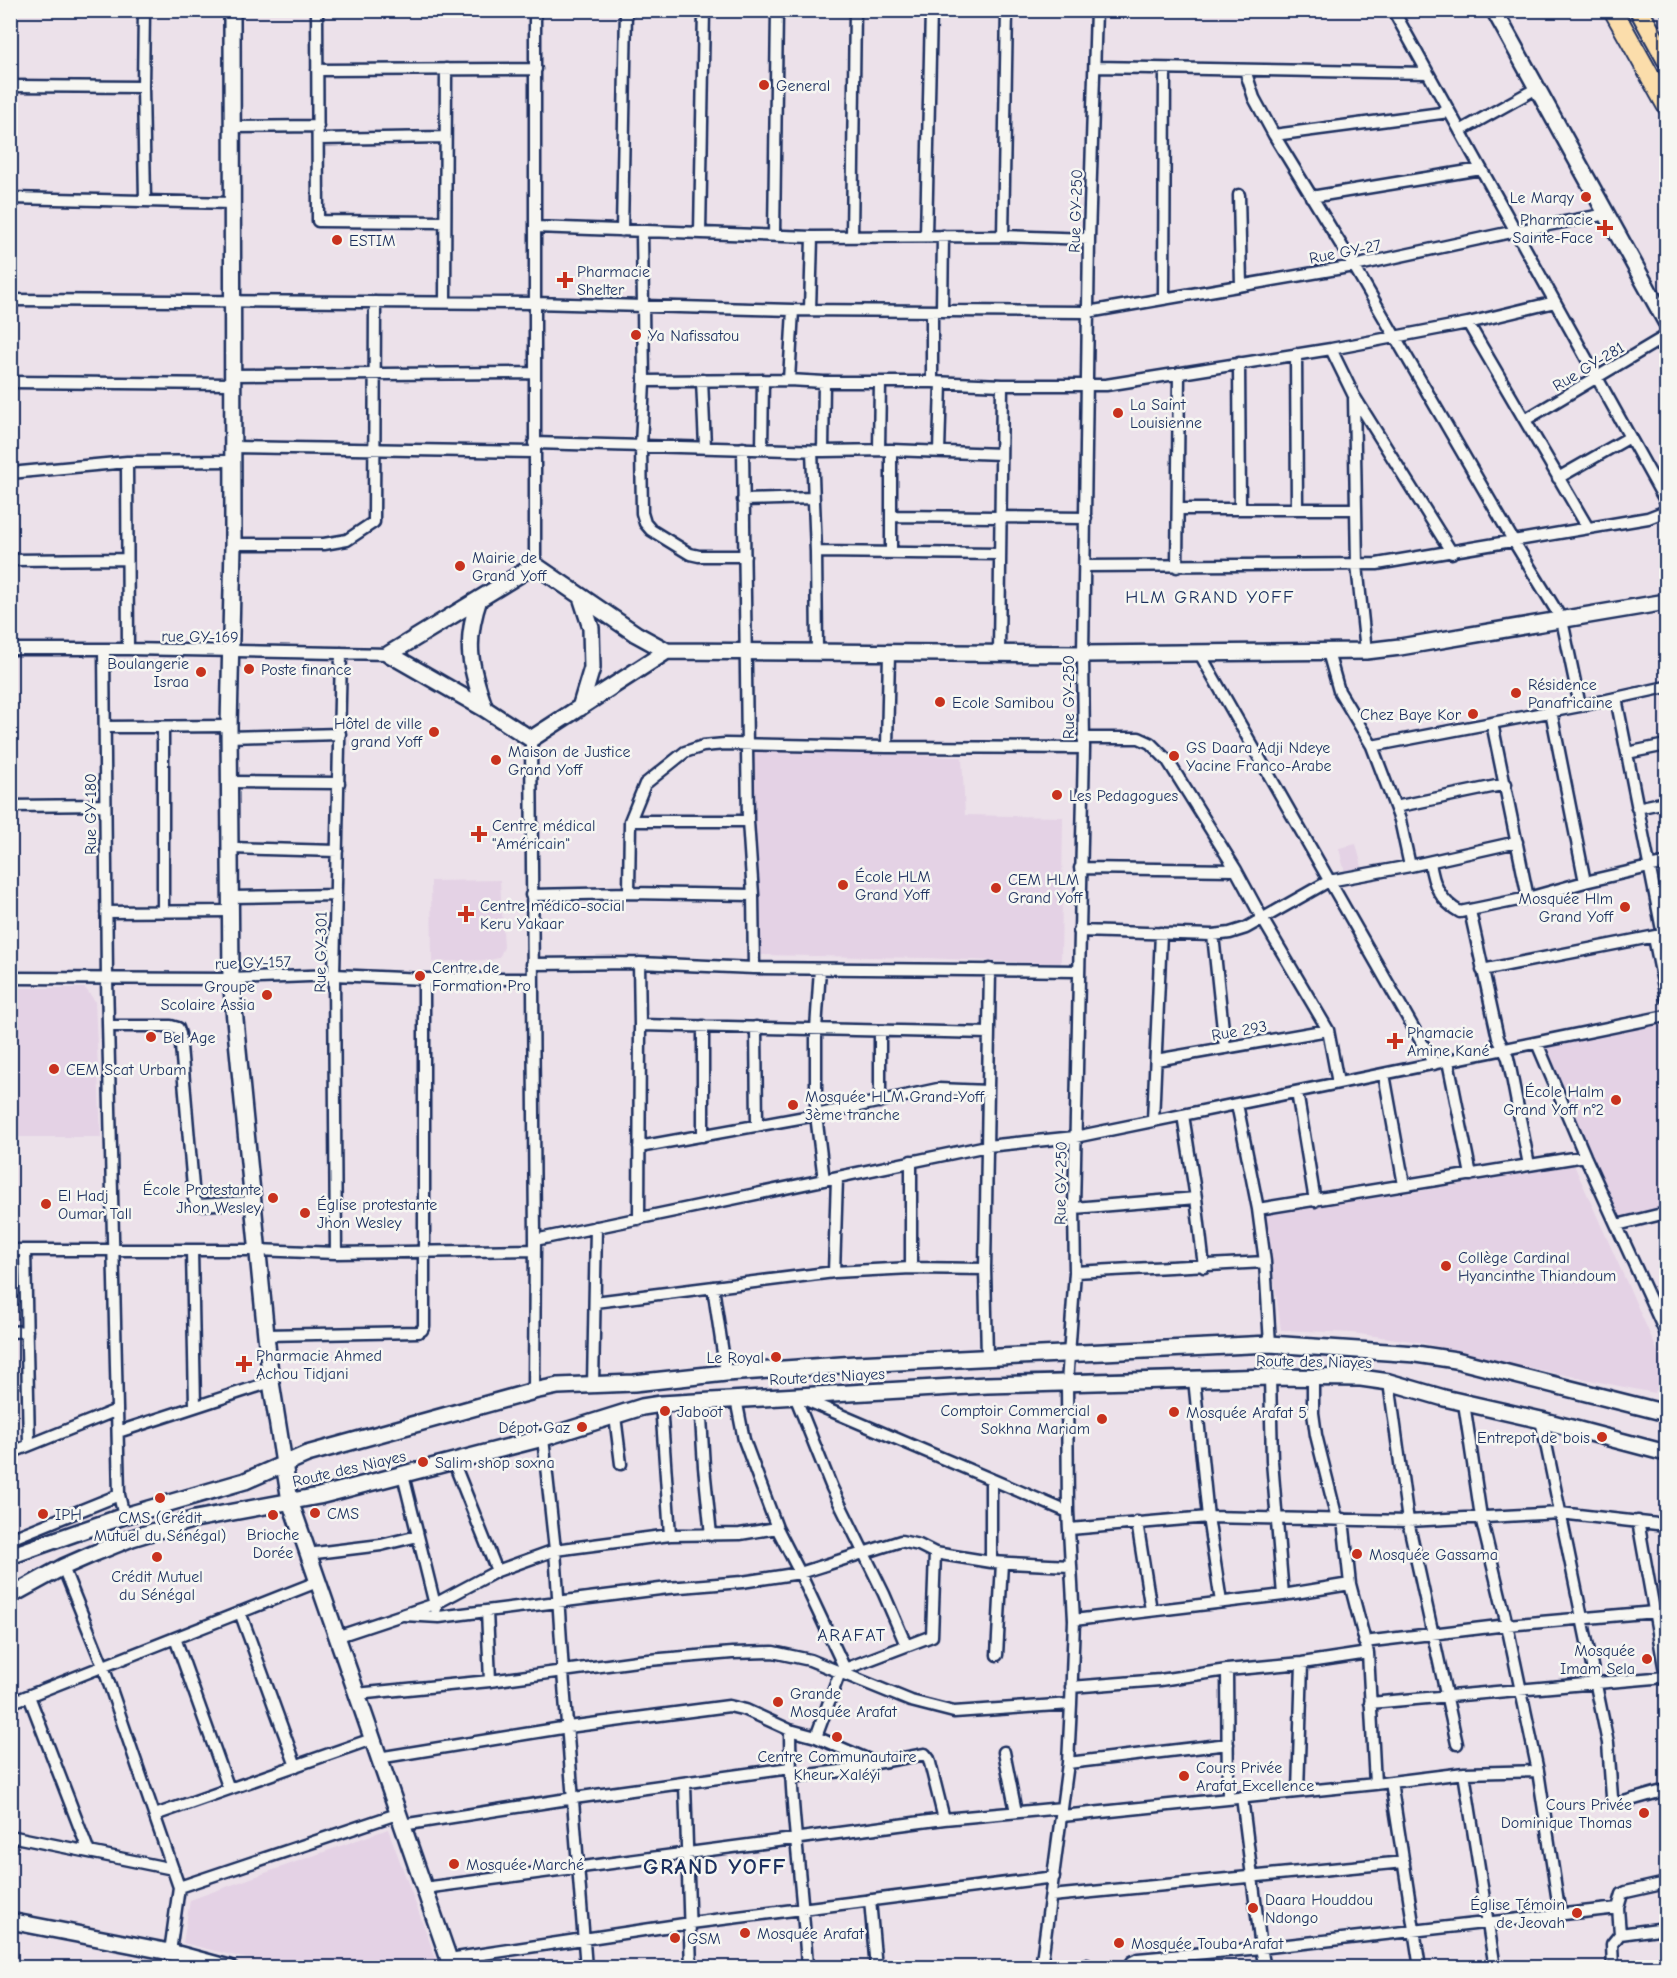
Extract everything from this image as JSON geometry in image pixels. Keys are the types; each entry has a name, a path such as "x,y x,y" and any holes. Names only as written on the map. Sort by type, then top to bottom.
{"highway":[{"path":"1613,10 1666,105"},
{"path":"1639,10 1666,59"}],"street":[{"path":"144,10 145,201"},
{"path":"232,10 233,544 229,731 231,979 256,1250 271,1382 290,1501 450,1964 584,1938 1054,1877"},
{"path":"317,10 318,221 445,222"},
{"path":"535,565 536,10"},
{"path":"622,231 626,10"},
{"path":"700,233 704,10"},
{"path":"774,236 777,10"},
{"path":"852,236 855,10"},
{"path":"926,236 931,10"},
{"path":"1004,236 1008,10"},
{"name":"Rue GY-250","path":"1041,1968 1068,1762 1074,1620 1068,1512 1067,1383 1074,1272 1089,239 1096,10"},
{"path":"1393,10 1666,502"},
{"path":"1494,10 1666,322"},
{"path":"1095,67 1428,73"},
{"path":"317,69 536,69"},
{"path":"445,303 446,69"},
{"path":"1164,298 1165,69"},
{"path":"1245,70 1254,98 1274,135 1354,266 1394,338 1562,620 1580,706"},
{"path":"10,86 143,87"},
{"path":"1460,131 1538,88"},
{"path":"1274,135 1449,112"},
{"path":"232,127 318,126"},
{"path":"318,139 445,137"},
{"path":"1311,197 1481,169"},
{"path":"1239,195 1241,285"},
{"path":"10,198 232,203"},
{"name":"Rue GY-27","path":"10,300 534,303 792,310 1088,312 1354,266 1607,214"},
{"path":"535,227 812,237 1004,236 1089,239"},
{"path":"642,232 644,381 641,446 642,513 645,523 651,530 690,554 745,556"},
{"path":"810,310 812,237"},
{"path":"939,452 937,310 943,237"},
{"path":"233,544 324,544 347,540 374,522 375,302"},
{"path":"644,381 789,380 1002,386 1106,385 1394,338 1555,302"},
{"path":"789,380 792,310"},
{"path":"1468,323 1588,528"},
{"name":"Rue GY-281","path":"1525,420 1666,336"},
{"path":"1331,349 1354,396 1452,553"},
{"path":"1296,354 1297,508"},
{"path":"1239,363 1240,508"},
{"path":"10,382 534,373"},
{"path":"1177,567 1179,373"},
{"path":"702,380 705,446"},
{"path":"762,448 763,380"},
{"path":"823,451 824,382"},
{"path":"880,382 891,516 891,553"},
{"path":"999,654 1002,386"},
{"path":"1354,396 1357,565 1366,651"},
{"path":"1558,478 1630,437"},
{"path":"10,473 232,454 534,447 705,446 812,451 885,450 1001,454"},
{"path":"744,448 748,821 753,895 754,968"},
{"path":"812,451 817,651"},
{"path":"127,462 128,649"},
{"path":"743,501 813,498"},
{"path":"1178,509 1356,508"},
{"path":"1084,566 1377,564 1648,518 1666,511"},
{"path":"891,516 1086,518"},
{"path":"816,552 1000,554"},
{"path":"10,560 128,559"},
{"path":"535,565 636,634 667,651 999,654 1366,651 1666,602"},
{"path":"531,739 485,709 389,654 535,565"},
{"path":"580,708 592,668 591,628 581,597"},
{"path":"479,599 472,621 469,648 475,682 485,709"},
{"name":"rue GY-169","path":"10,649 389,654"},
{"name":"Rue GY-180","path":"104,649 106,979 119,1495 124,1516"},
{"path":"531,739 667,651"},
{"path":"1328,652 1339,691 1372,747 1395,807 1405,836 1410,866"},
{"name":"Rue GY-301","path":"336,1252 334,975 341,653"},
{"path":"887,747 889,653"},
{"path":"1200,654 1434,1064"},
{"path":"1372,747 1666,687"},
{"path":"1616,698 1661,936 1666,998"},
{"path":"1551,711 1585,882"},
{"path":"1492,723 1528,898"},
{"path":"105,727 340,734"},
{"path":"163,727 163,911"},
{"path":"629,893 630,821 645,784 685,752 703,746 748,744 887,747 1083,743 1139,738 1150,743 1168,761 1236,870 1328,1030 1338,1083"},
{"path":"531,739 534,1391"},
{"path":"1627,753 1666,745"},
{"path":"230,782 339,783"},
{"path":"1395,807 1506,784"},
{"path":"1637,808 1666,802"},
{"path":"10,806 105,805"},
{"path":"630,821 748,821"},
{"path":"1079,931 1213,935 1230,933 1263,920 1329,881 1517,843"},
{"path":"231,848 337,851"},
{"path":"1430,862 1432,878 1437,890 1445,901 1460,912 1528,898 1666,863"},
{"path":"1080,868 1236,870"},
{"path":"531,895 629,893 753,895"},
{"path":"106,912 163,911 336,895"},
{"path":"1470,910 1498,1038 1510,1067 1528,1165"},
{"path":"1153,1121 1161,933"},
{"path":"1213,935 1226,1048"},
{"path":"1482,970 1661,936"},
{"path":"532,964 639,963 754,968 1079,971"},
{"path":"639,963 639,1219"},
{"path":"820,969 816,1029 816,1115 824,1180"},
{"path":"987,1357 985,1269 990,969"},
{"name":"rue GY-157","path":"10,978 231,979 334,975 424,979 532,979"},
{"path":"266,1335 418,1332 424,1326 424,979"},
{"path":"10,1250 423,1252 535,1245 596,1227 910,1161 987,1146 1076,1137 1666,1016"},
{"path":"640,1025 989,1033"},
{"path":"108,1026 178,1028 195,1200 199,1205 252,1202"},
{"path":"703,1026 703,1136"},
{"path":"756,1027 757,1126"},
{"name":"Rue 293","path":"1156,1060 1328,1030"},
{"path":"880,1031 880,1102"},
{"path":"1537,1043 1585,1156 1666,1334"},
{"path":"1448,1061 1471,1175"},
{"path":"1384,1074 1404,1185"},
{"path":"639,1148 816,1115 938,1089 988,1091"},
{"path":"1297,1092 1315,1201"},
{"path":"1238,1104 1258,1209 1265,1262 1270,1344"},
{"path":"1183,1115 1204,1267"},
{"path":"1258,1209 1585,1156"},
{"path":"910,1161 911,1268"},
{"path":"834,1272 837,1178"},
{"path":"1074,1208 1196,1198"},
{"path":"1617,1225 1666,1213"},
{"path":"593,1385 596,1227"},
{"path":"25,1250 29,1445"},
{"path":"192,1250 195,1407"},
{"path":"1074,1272 1156,1267 1204,1267 1265,1262"},
{"path":"595,1302 834,1272 911,1268 985,1269"},
{"path":"712,1287 726,1373"},
{"path":"10,1332 27,1331"},
{"name":"Route des Niayes","path":"10,1556 124,1516 245,1481 308,1454 558,1386 987,1357 1270,1344 1456,1359 1664,1409"},
{"path":"1313,1376 1313,1413 1316,1435 1340,1519 1350,1584 1368,1653 1375,1784"},
{"name":"Route des Niayes","path":"10,1596 63,1567 132,1538 195,1519 319,1496 543,1438 642,1407 661,1404 987,1385 1313,1376 1361,1378 1541,1420 1666,1453"},
{"path":"1270,1377 1272,1461 1283,1595"},
{"path":"1194,1380 1208,1517 1221,1602"},
{"path":"118,1432 271,1382"},
{"path":"1389,1383 1408,1521 1457,1744"},
{"path":"795,1396 1068,1512"},
{"path":"795,1396 832,1488 884,1594 906,1645"},
{"path":"736,1399 744,1440 777,1528 800,1573 843,1670 816,1737"},
{"path":"700,1401 711,1535"},
{"path":"1464,1403 1481,1517 1538,1771 1560,1915"},
{"path":"661,1404 669,1535"},
{"path":"10,1453 117,1410"},
{"path":"615,1416 621,1464"},
{"path":"1541,1420 1608,1743 1612,1797 1615,1802 1620,1803 1666,1790"},
{"path":"543,1438 555,1550 562,1671 586,1968"},
{"path":"453,1461 497,1571"},
{"path":"403,1475 439,1617"},
{"path":"991,1479 997,1563 997,1655"},
{"path":"10,1539 119,1495"},
{"path":"1070,1528 1208,1517 1408,1521 1560,1513 1666,1525"},
{"path":"1370,1703 1666,1677 1638,1521"},
{"path":"1137,1522 1151,1610"},
{"path":"336,1637 435,1604 497,1571 555,1550 669,1535 740,1534 777,1528"},
{"path":"307,1554 381,1545 418,1536"},
{"path":"404,1616 439,1617 668,1588 742,1582 800,1573 901,1541 919,1545 935,1553 997,1563 1070,1566"},
{"path":"843,1670 930,1638 933,1633 935,1553"},
{"path":"63,1567 103,1666 179,1887 170,1952"},
{"path":"10,1703 317,1582"},
{"path":"1074,1620 1283,1595 1350,1584"},
{"path":"487,1611 490,1681"},
{"path":"1364,1642 1507,1625 1666,1611"},
{"path":"240,1612 296,1766"},
{"path":"175,1638 229,1789"},
{"path":"356,1694 490,1681 637,1661 773,1652 843,1670 911,1701 954,1712 1071,1704"},
{"path":"1071,1687 1160,1680 1368,1653"},
{"path":"1298,1792 1302,1663"},
{"path":"1227,1670 1228,1799"},
{"path":"29,1695 89,1852"},
{"path":"378,1758 568,1727 729,1706 746,1710 790,1730 816,1737 876,1763"},
{"path":"790,1730 791,1773 804,1908 807,1968"},
{"path":"155,1815 372,1739"},
{"path":"1068,1762 1228,1744"},
{"path":"1004,1752 1016,1812"},
{"path":"179,1887 400,1819 685,1784 866,1768 876,1763 925,1754 929,1758 944,1819"},
{"path":"424,1888 944,1819 1016,1812 1062,1812 1228,1799 1464,1773 1538,1771"},
{"path":"1464,1773 1495,1968"},
{"path":"1391,1782 1420,1968"},
{"path":"685,1784 691,1968"},
{"path":"1242,1797 1265,1968"},
{"path":"10,1836 173,1869"},
{"path":"1051,1896 1404,1862"},
{"path":"1613,1968 1612,1944 1620,1934 1618,1908 1620,1899 1626,1892 1666,1883"},
{"path":"870,1900 876,1968"},
{"path":"1129,1968 1132,1962 1138,1959 1261,1948 1618,1908"},
{"path":"10,1921 170,1952 229,1968"},
{"path":"1620,1934 1666,1928"}],"shaded area":[{"name":"École HLM Grand Yoff","path":"754,750 962,757 965,815 1063,817 1061,964 927,958 758,955"},
{"path":"1356,844 1362,867 1345,873 1339,848"},
{"name":"Centre médico-social Keru Yakaar","path":"500,880 504,947 499,958 432,962 431,881"},
{"name":"CEM Scat Urbam","path":"11,988 85,988 95,1001 101,1137 11,1137"},
{"name":"École Halm Grand Yoff n°2","path":"1666,1020 1666,1209 1619,1220 1542,1045"},
{"name":"Collège Cardinal Hyancinthe Thiandoum","path":"1574,1165 1666,1370 1666,1379 1654,1393 1481,1358 1419,1342 1352,1333 1281,1330 1265,1212 1408,1193"},
{"path":"388,1829 439,1967 280,1967 183,1943 190,1900"}],"waterway":[{"path":"1660,10 1666,22"}],"place":[{"name":"General","path":"764,85"},
{"name":"Le Marqy","path":"1586,197"},
{"name":"Pharmacie Sainte-Face","path":"1605,228"},
{"name":"ESTIM","path":"337,240"},
{"name":"Pharmacie Shelter","path":"565,280"},
{"name":"Ya Nafissatou","path":"636,335"},
{"name":"La Saint Louisienne","path":"1118,413"},
{"name":"Mairie de Grand Yoff","path":"460,566"},
{"name":"Poste finance","path":"249,669"},
{"name":"Boulangerie Israa","path":"201,672"},
{"name":"Résidence Panafricaine","path":"1516,693"},
{"name":"Ecole Samibou","path":"940,702"},
{"name":"Chez Baye Kor","path":"1473,714"},
{"name":"Hôtel de ville grand Yoff","path":"434,732"},
{"name":"GS Daara Adji Ndeye Yacine Franco-Arabe","path":"1174,756"},
{"name":"Maison de Justice Grand Yoff","path":"496,760"},
{"name":"Les Pedagogues","path":"1057,795"},
{"name":"Centre médical \"Américain\"","path":"479,834"},
{"name":"École HLM Grand Yoff","path":"843,885"},
{"name":"CEM HLM Grand Yoff","path":"996,888"},
{"name":"Mosquée Hlm Grand Yoff","path":"1625,907"},
{"name":"Centre médico-social Keru Yakaar","path":"466,914"},
{"name":"Centre de Formation Pro","path":"420,976"},
{"name":"Groupe Scolaire Assia","path":"267,995"},
{"name":"Bel Age","path":"151,1037"},
{"name":"Phamacie Amine Kané","path":"1395,1041"},
{"name":"CEM Scat Urbam","path":"54,1069"},
{"name":"École Halm Grand Yoff n°2","path":"1616,1100"},
{"name":"Mosquée HLM Grand-Yoff 3ème tranche","path":"793,1105"},
{"name":"École Protestante Jhon Wesley","path":"273,1198"},
{"name":"El Hadj Oumar Tall","path":"46,1204"},
{"name":"Église protestante Jhon Wesley","path":"305,1213"},
{"name":"Collège Cardinal Hyancinthe Thiandoum","path":"1446,1266"},
{"name":"Le Royal","path":"776,1357"},
{"name":"Pharmacie Ahmed Achou Tidjani","path":"244,1364"},
{"name":"Jaboot","path":"665,1411"},
{"name":"Mosquée Arafat 5","path":"1174,1412"},
{"name":"Comptoir Commercial Sokhna Mariam","path":"1102,1419"},
{"name":"Dépot Gaz","path":"582,1427"},
{"name":"Entrepot de bois","path":"1602,1437"},
{"name":"Salim shop soxna","path":"423,1462"},
{"name":"CMS (Crédit Mutuel du Sénégal)","path":"160,1498"},
{"name":"CMS","path":"315,1513"},
{"name":"IPH","path":"43,1514"},
{"name":"Brioche Dorée","path":"273,1515"},
{"name":"Mosquée Gassama","path":"1357,1554"},
{"name":"Crédit Mutuel du Sénégal","path":"157,1557"},
{"name":"Mosquée Imam Sela","path":"1647,1659"},
{"name":"Grande Mosquée Arafat","path":"778,1702"},
{"name":"Centre Communautaire Kheur Xaléyi","path":"837,1737"},
{"name":"Cours Privée Arafat Excellence","path":"1184,1776"},
{"name":"Cours Privée Dominique Thomas","path":"1644,1813"},
{"name":"Mosquée Marché","path":"454,1864"},
{"name":"Daara Houddou Ndongo","path":"1253,1908"},
{"name":"Église Témoin de Jeovah","path":"1577,1913"},
{"name":"Mosquée Arafat","path":"745,1933"},
{"name":"GSM","path":"675,1938"},
{"name":"Mosquée Touba Arafat","path":"1119,1943"}],"district":[{"name":"HLM GRAND YOFF","path":"1210,597"},
{"name":"ARAFAT","path":"852,1635"},
{"name":"GRAND YOFF","path":"715,1866"}]}
